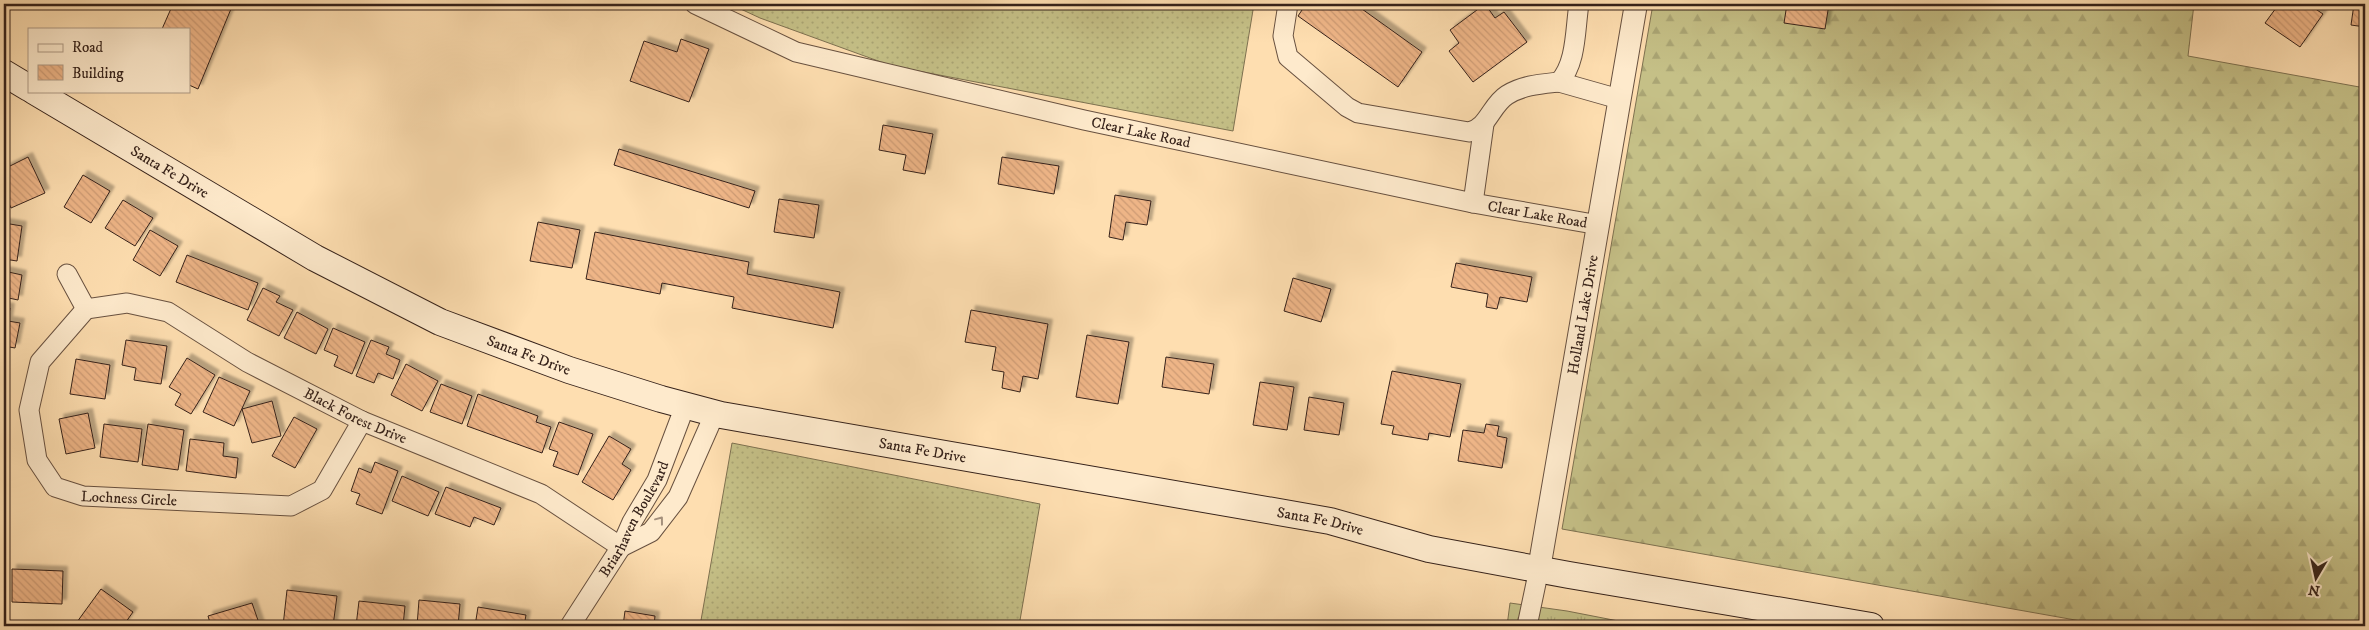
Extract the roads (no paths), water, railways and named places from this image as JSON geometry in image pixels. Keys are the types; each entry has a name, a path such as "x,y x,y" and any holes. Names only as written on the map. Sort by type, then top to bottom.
{"main road":[{"path":"4,73 28,87"},
{"name":"Santa Fe Drive","path":"36,92 315,258 440,322 569,370 685,406 715,413 1330,521 1429,549 1871,626"}],"street":[{"name":"Clear Lake Road","path":"695,4 796,52 1018,106 1473,203 1599,225"},
{"path":"1288,4 1283,36 1288,57 1347,107 1358,113 1469,132 1477,130 1484,124 1497,104 1506,96 1520,88 1542,83 1559,82 1619,99"},
{"path":"1559,82 1569,69 1579,4"},
{"name":"Holland Lake Drive","path":"1527,626 1539,569 1636,4"},
{"path":"1473,203 1484,124"},
{"path":"67,274 86,309"},
{"name":"Black Forest Drive","path":"86,309 127,303 168,312 247,362 362,421 541,494 621,547"},
{"name":"Lochness Circle","path":"86,309 40,362 29,410 37,460 55,487 83,496 291,506 322,490 362,421"},
{"name":"Briarhaven Boulevard","path":"570,626 621,547 632,522 657,480 685,406"},
{"path":"621,547 651,532 678,497 715,413"}]}
